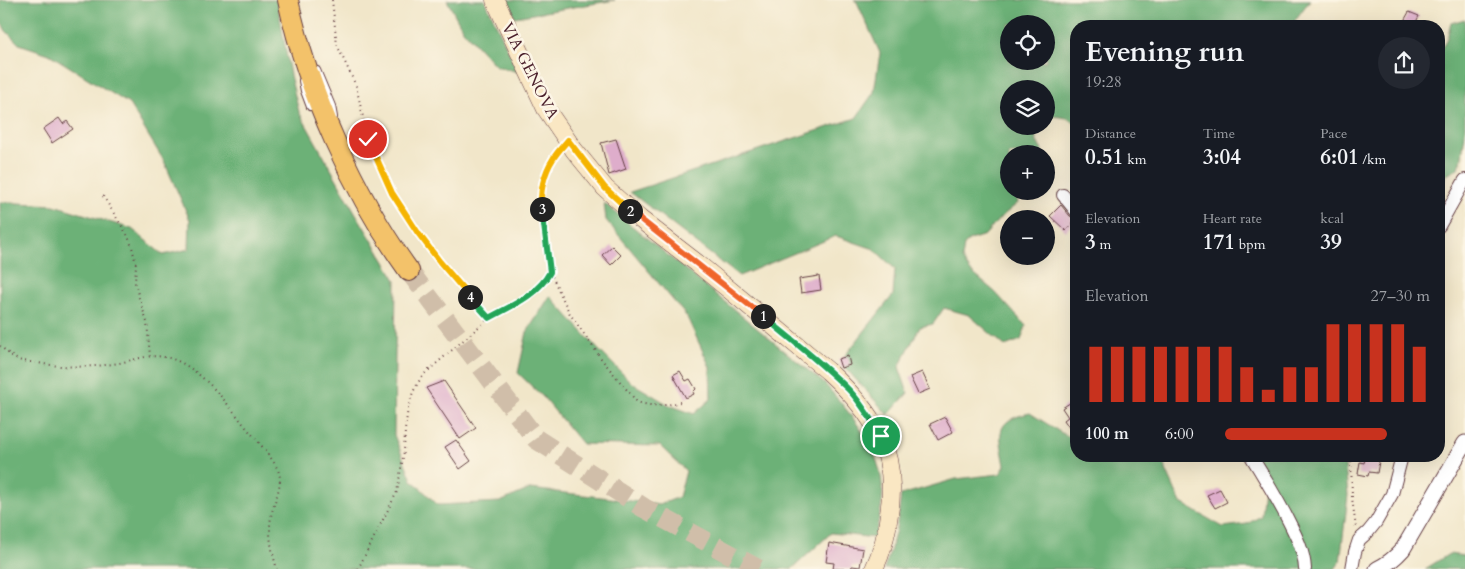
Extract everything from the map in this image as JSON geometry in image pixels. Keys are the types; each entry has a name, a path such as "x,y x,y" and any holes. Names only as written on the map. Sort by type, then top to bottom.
{"highway":[{"path":"288,0 302,53 332,141 372,214 409,271"}],"main road":[{"name":"VIA GENOVA","path":"495,0 546,109 605,188 640,220 705,270 828,371 849,390 868,413 881,436 889,461 892,486 888,525 874,569"}],"street":[{"path":"1445,215 1465,180"},
{"path":"1063,196 1070,204"},
{"path":"1376,569 1386,565 1402,549 1465,443"},
{"path":"1255,462 1297,537 1305,569"},
{"path":"1352,569 1359,540 1376,522 1392,494 1400,462"}],"lane":[{"path":"302,53 301,77 313,114"}],"path":[{"path":"332,0 337,45 356,86 368,139 392,193 440,262 489,318"},
{"path":"568,140 553,158 545,177 542,194 541,204 550,272 570,314 603,361 638,402 646,405 667,405 680,402"},
{"path":"103,196 128,236 132,248 136,264 135,283 138,298 147,322 150,356"},
{"path":"358,569 397,492 404,451 408,408 413,392 422,376 489,318 533,293 545,281 550,272"},
{"path":"0,346 18,360 73,367 119,363 150,356 166,357 185,365 199,375 230,406 276,464 280,475 280,486 271,517 270,536 277,569"},
{"path":"1351,462 1354,519 1359,540"}],"green space":[{"path":"0,0 277,0 290,75 299,112 355,212 396,280 394,435 412,480 438,505 500,502 530,489 659,505 679,497 686,471 660,446 582,444 544,398 518,373 527,332 550,296 632,383 669,405 694,414 711,399 710,367 687,317 606,220 604,203 825,384 847,410 866,438 874,453 879,469 882,503 875,538 831,533 792,569 0,569 0,202 54,205 132,229 163,255 189,249 190,220 164,161 129,104 49,54 19,44 6,31 0,20"},
{"path":"447,0 485,0 518,72 496,66 463,30"},
{"path":"507,0 615,0 515,17"},
{"path":"854,0 1310,0 1295,20 1070,20 1070,120 1055,116 1055,80 1000,80 1000,135 1036,135 1039,145 1000,145 1000,200 1017,200 1018,203 1010,210 1000,210 1000,218 985,235 970,240 964,245 962,259 970,271 995,292 1026,326 1021,340 1005,346 969,315 944,308 933,324 920,327 899,367 908,393 888,415 840,362 893,295 895,269 874,249 836,236 739,276 630,192 856,118 874,92 880,53 857,2"},
{"path":"1465,19 1465,133 1461,163 1457,169 1445,176 1445,42 1451,23"},
{"path":"1030,413 1070,437 1070,462 1163,462 1181,503 1223,527 1247,524 1261,516 1264,487 1247,462 1345,462 1348,495 1340,562 1335,569 884,569 895,532 901,495 956,479 1000,474 1005,466 1001,446 1001,431 1009,420"},
{"path":"1449,554 1465,556 1465,569 1425,569"}],"building":[{"path":"1409,12 1419,16 1417,20 1404,20"},
{"path":"59,118 63,124 67,121 73,129 52,143 43,129"},
{"path":"616,139 626,169 609,175 601,143"},
{"path":"1061,205 1070,216 1070,226 1066,231 1055,221 1055,211"},
{"path":"612,246 621,255 611,265 602,255"},
{"path":"819,276 821,290 801,293 799,279"},
{"path":"848,356 850,365 841,368 838,359"},
{"path":"680,371 686,381 690,379 696,389 693,392 694,394 686,398 673,375"},
{"path":"922,372 930,389 918,394 910,377"},
{"path":"444,381 476,428 460,439 426,388"},
{"path":"1070,403 1070,429 1064,420 1068,417 1062,408"},
{"path":"945,417 953,432 938,440 930,424"},
{"path":"456,440 471,461 460,469 445,447"},
{"path":"1360,462 1379,462 1377,473 1369,472 1368,476 1358,474"},
{"path":"1220,489 1227,502 1215,508 1207,495"},
{"path":"829,543 863,549 860,567 852,566 851,569 833,569 834,563 826,562"}],"tunnel":[{"path":"409,271 536,439 644,508 758,569"}],"route":[{"path":"368,139 392,193 418,233 440,262 489,318 533,293 545,281 550,272 541,204 542,194 547,171 553,158 568,140 605,188 640,220 766,319 849,390 868,413 881,436"}]}
